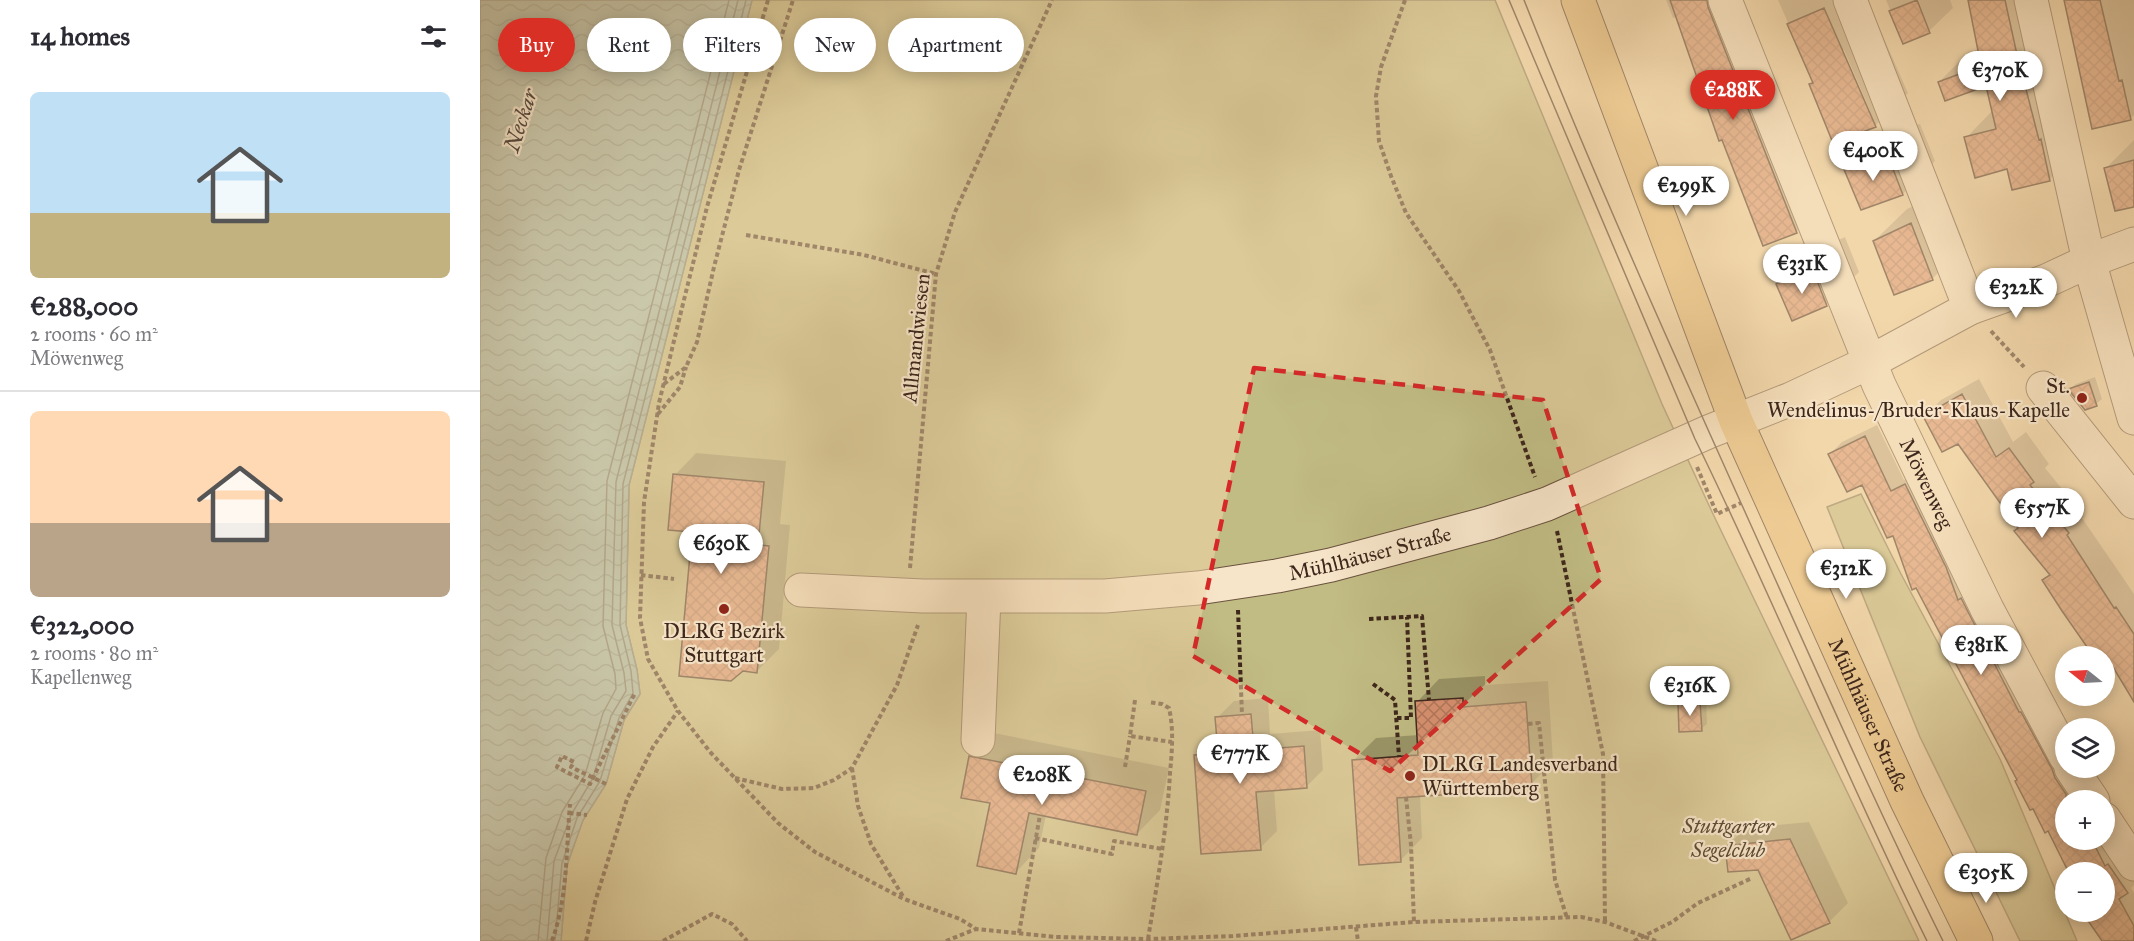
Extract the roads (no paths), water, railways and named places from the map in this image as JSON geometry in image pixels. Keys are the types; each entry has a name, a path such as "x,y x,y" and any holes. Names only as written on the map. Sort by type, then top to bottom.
{"main road":[{"name":"Mühlhäuser Straße","path":"1578,0 1736,421 1907,801 1976,941"}],"street":[{"name":"Möwenweg","path":"1725,0 1879,385 1987,609 2055,736"},
{"path":"1850,0 1970,308"},
{"path":"2031,0 2089,261 2134,418"},
{"path":"1736,421 1791,399 1870,362 1970,308 2046,281 2134,244"},
{"path":"2043,388 2134,502"},
{"name":"Mühlhäuser Straße","path":"801,590 984,597 1026,584 1105,596 1237,583 1331,565 1489,523 1547,504 1736,421"},
{"path":"978,740 984,597"},
{"path":"2115,836 2134,864"}],"water":[{"name":"Neckar","path":"480,0 752,0 747,18 683,18 683,72 734,72 629,485 626,625 637,670 640,694 624,720 606,784 583,820 567,865 561,941 480,941"}],"tram line":[{"path":"1509,0 1695,439 1927,941"},
{"path":"1524,0 1663,328 1845,733 1943,941"}],"place":[{"name":"St. Wendelinus-/Bruder-Klaus-Kapelle","path":"2082,398"},
{"name":"DLRG Bezirk Stuttgart","path":"724,609"},
{"name":"DLRG Landesverband Württemberg","path":"1410,776"}],"park label":[{"name":"Stuttgarter Segelclub","path":"1728,838"}]}
